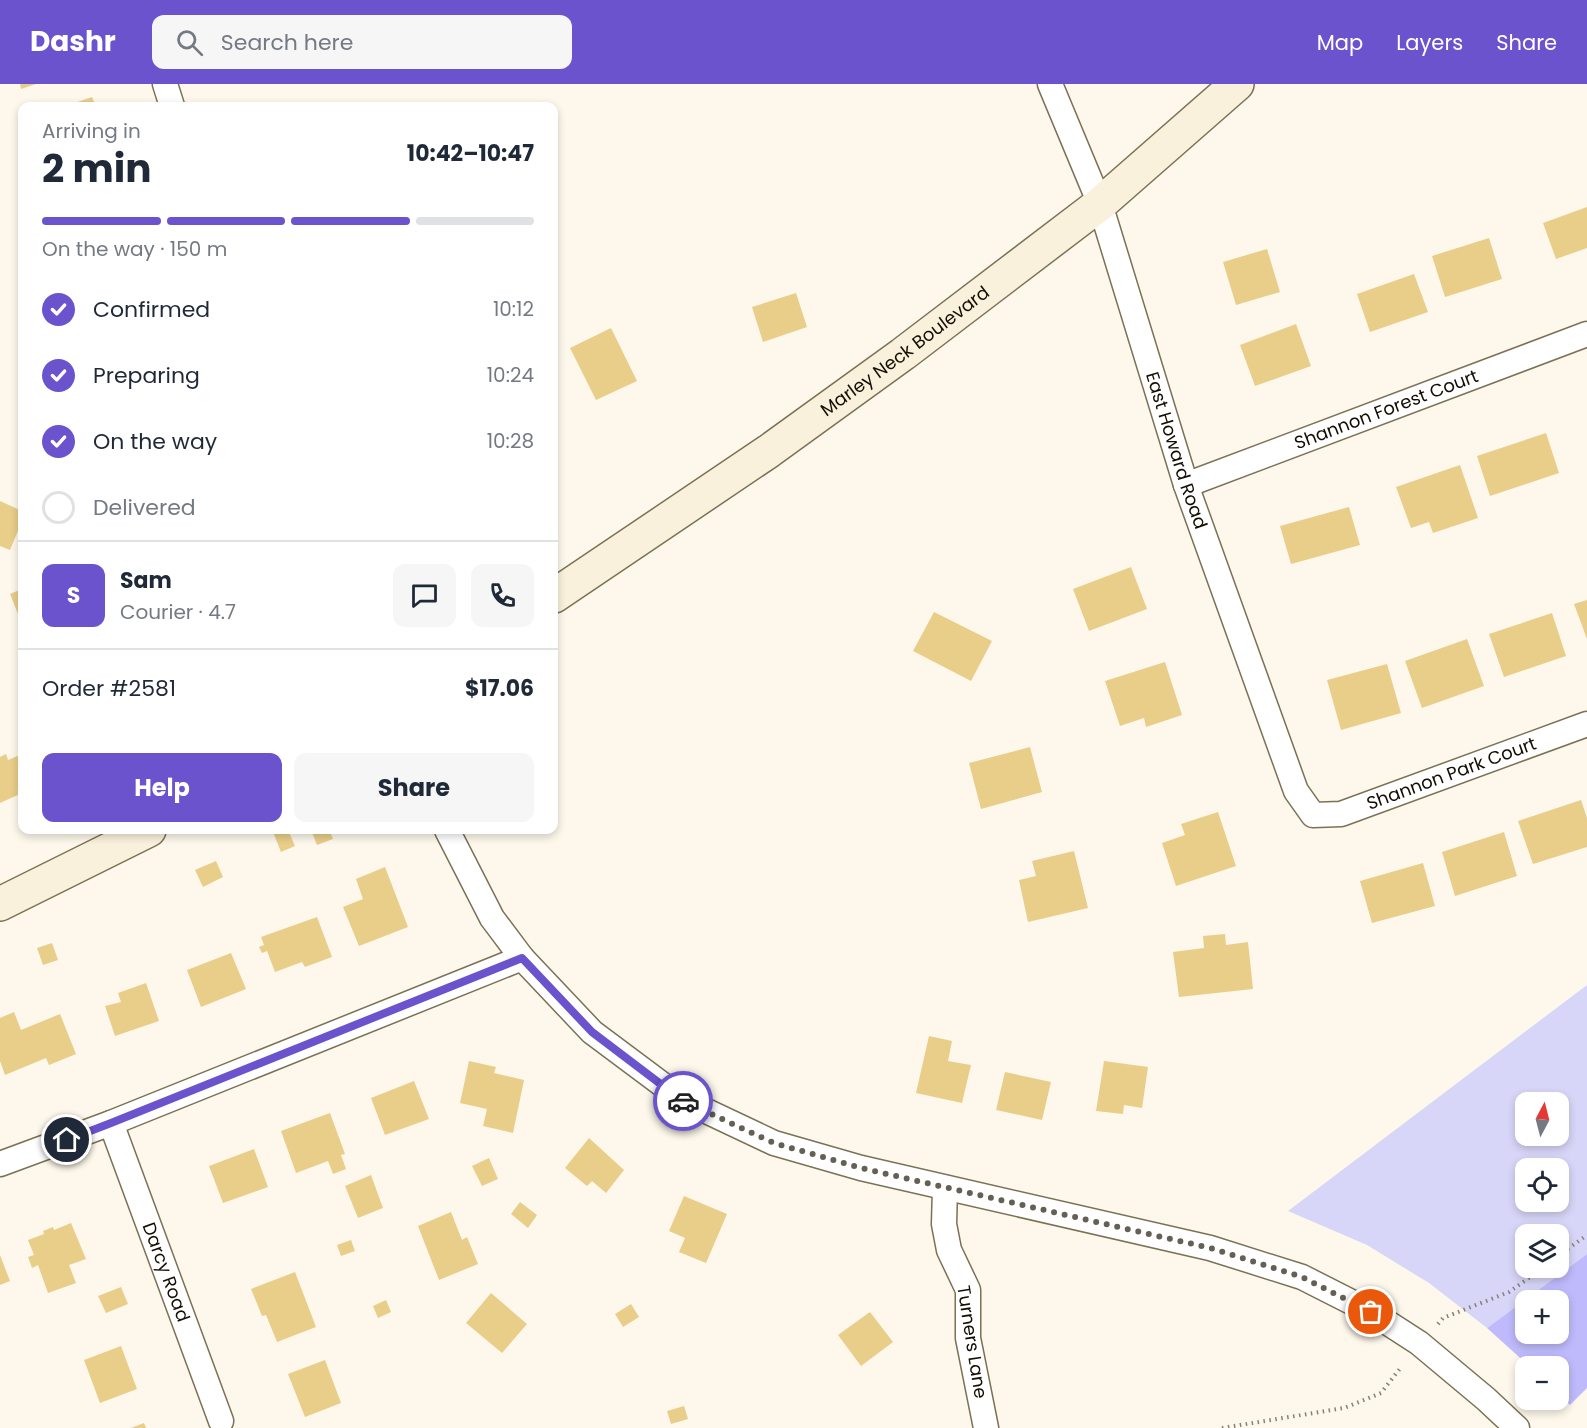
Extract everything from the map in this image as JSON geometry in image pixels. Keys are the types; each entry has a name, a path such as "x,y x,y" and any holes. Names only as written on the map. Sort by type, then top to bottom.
{"main road":[{"name":"Marley Neck Boulevard","path":"558,593 769,451 903,354 1100,204 1237,84"},
{"path":"0,904 141,834"}],"street":[{"path":"165,84 171,102"},
{"name":"East Howard Road","path":"1050,84 1100,204 1186,485 1296,791 1313,815"},
{"name":"Shannon Forest Court","path":"1186,485 1587,334"},
{"name":"Shannon Park Court","path":"1313,815 1341,814 1587,724"},
{"path":"449,834 492,918 522,958 592,1032 683,1100 774,1143 861,1168 1210,1248 1302,1277 1371,1312 1419,1343 1517,1428"},
{"path":"0,1164 111,1123 522,958"},
{"name":"Darcy Road","path":"111,1123 221,1421"},
{"name":"Turners Lane","path":"945,1188 944,1224 949,1250 968,1290 968,1338 986,1428"}],"path":[{"path":"1569,1248 1587,1235"},
{"path":"1222,1428 1344,1408 1381,1393 1419,1343 1443,1318 1509,1292 1529,1278"}],"shaded area":[{"path":"1587,985 1587,1254 1569,1267 1569,1224 1515,1224 1515,1278 1555,1278 1538,1290 1515,1290 1515,1307 1487,1328 1429,1283 1367,1245 1288,1211"},
{"path":"1587,1254 1587,1388 1570,1405 1569,1356 1518,1356 1487,1328 1515,1307 1515,1344 1569,1344 1569,1290 1538,1290 1555,1278 1569,1278 1569,1267"}],"building":[{"path":"20,84 36,84 21,89"},
{"path":"92,97 94,102 78,102"},
{"path":"1587,207 1587,248 1556,259 1543,223"},
{"path":"1489,238 1502,279 1445,297 1432,256"},
{"path":"1267,249 1280,292 1236,305 1223,262"},
{"path":"1414,274 1428,312 1370,332 1357,294"},
{"path":"796,293 807,327 763,342 752,307"},
{"path":"1296,324 1311,366 1255,386 1240,345"},
{"path":"611,328 637,381 596,400 570,348"},
{"path":"1546,433 1559,473 1490,496 1477,456"},
{"path":"1460,465 1478,518 1433,533 1429,522 1411,528 1396,487"},
{"path":"0,501 18,509 18,531 10,550 0,546"},
{"path":"1349,507 1360,545 1291,564 1280,526"},
{"path":"1131,567 1147,609 1089,631 1073,589"},
{"path":"18,591 18,614 10,594"},
{"path":"1587,600 1587,639 1574,604"},
{"path":"934,612 992,641 971,681 913,651"},
{"path":"1552,613 1566,656 1504,677 1489,634"},
{"path":"1467,639 1484,686 1422,708 1405,661"},
{"path":"1165,662 1182,715 1146,727 1144,718 1120,726 1105,681"},
{"path":"1387,664 1401,713 1341,730 1327,680"},
{"path":"1030,747 1042,792 981,809 969,763"},
{"path":"6,754 8,760 18,756 18,795 0,803 0,757"},
{"path":"1581,800 1587,818 1587,847 1533,864 1518,821"},
{"path":"1218,812 1236,866 1176,886 1162,843 1185,835 1181,824"},
{"path":"1504,832 1517,876 1455,896 1442,852"},
{"path":"274,834 290,834 295,846 281,852"},
{"path":"313,834 331,834 333,839 317,845"},
{"path":"1074,851 1088,908 1028,922 1019,880 1036,876 1032,861"},
{"path":"216,861 223,877 203,887 195,870"},
{"path":"1423,863 1435,906 1372,923 1360,881"},
{"path":"385,867 408,927 359,946 343,907 363,899 356,879"},
{"path":"317,917 332,957 305,967 302,962 275,972 267,951 262,953 259,947 264,945 261,937"},
{"path":"1225,934 1226,945 1248,942 1253,989 1179,997 1173,952 1204,948 1203,936"},
{"path":"52,943 58,960 43,965 37,948"},
{"path":"231,953 246,989 201,1007 187,970"},
{"path":"146,983 159,1021 115,1036 105,1006 121,1002 118,993"},
{"path":"14,1012 21,1030 60,1014 76,1054 49,1065 46,1058 5,1075 0,1061 0,1018"},
{"path":"929,1036 952,1041 948,1061 971,1065 962,1103 916,1093"},
{"path":"469,1061 496,1067 494,1073 524,1080 513,1133 483,1126 487,1109 460,1103"},
{"path":"1104,1061 1148,1067 1142,1108 1124,1105 1123,1114 1096,1111"},
{"path":"1005,1072 1051,1082 1042,1120 996,1110"},
{"path":"414,1081 429,1119 385,1135 371,1098"},
{"path":"330,1113 345,1154 341,1155 346,1169 333,1174 328,1161 296,1173 281,1131"},
{"path":"589,1138 624,1170 606,1193 592,1181 587,1186 565,1168"},
{"path":"254,1149 268,1187 223,1203 209,1166"},
{"path":"489,1158 498,1179 482,1186 472,1166"},
{"path":"371,1175 383,1208 358,1218 345,1186"},
{"path":"684,1196 727,1214 706,1263 679,1252 685,1238 669,1231"},
{"path":"520,1202 537,1215 528,1228 511,1214"},
{"path":"451,1212 462,1240 467,1237 478,1264 439,1280 418,1226"},
{"path":"71,1223 86,1259 69,1265 76,1283 48,1293 38,1265 32,1268 28,1257 34,1255 28,1240 44,1234 43,1231 53,1227 54,1230"},
{"path":"351,1240 355,1251 341,1256 337,1245"},
{"path":"0,1255 10,1281 0,1285"},
{"path":"295,1272 316,1327 277,1342 266,1315 262,1316 251,1289"},
{"path":"121,1287 128,1304 106,1313 98,1296"},
{"path":"491,1293 527,1324 502,1353 466,1323"},
{"path":"386,1300 391,1312 378,1318 373,1306"},
{"path":"631,1304 639,1317 623,1327 615,1314"},
{"path":"870,1312 893,1342 861,1366 838,1335"},
{"path":"121,1346 137,1389 100,1403 84,1360"},
{"path":"325,1360 341,1403 305,1417 288,1374"},
{"path":"684,1406 688,1419 671,1424 667,1411"},
{"path":"144,1423 146,1428 131,1428"}],"way so far":[{"path":"683,1101 774,1143 861,1168 1210,1248 1302,1277 1371,1312"}],"route":[{"path":"67,1140 522,958 592,1032 683,1101"}]}
